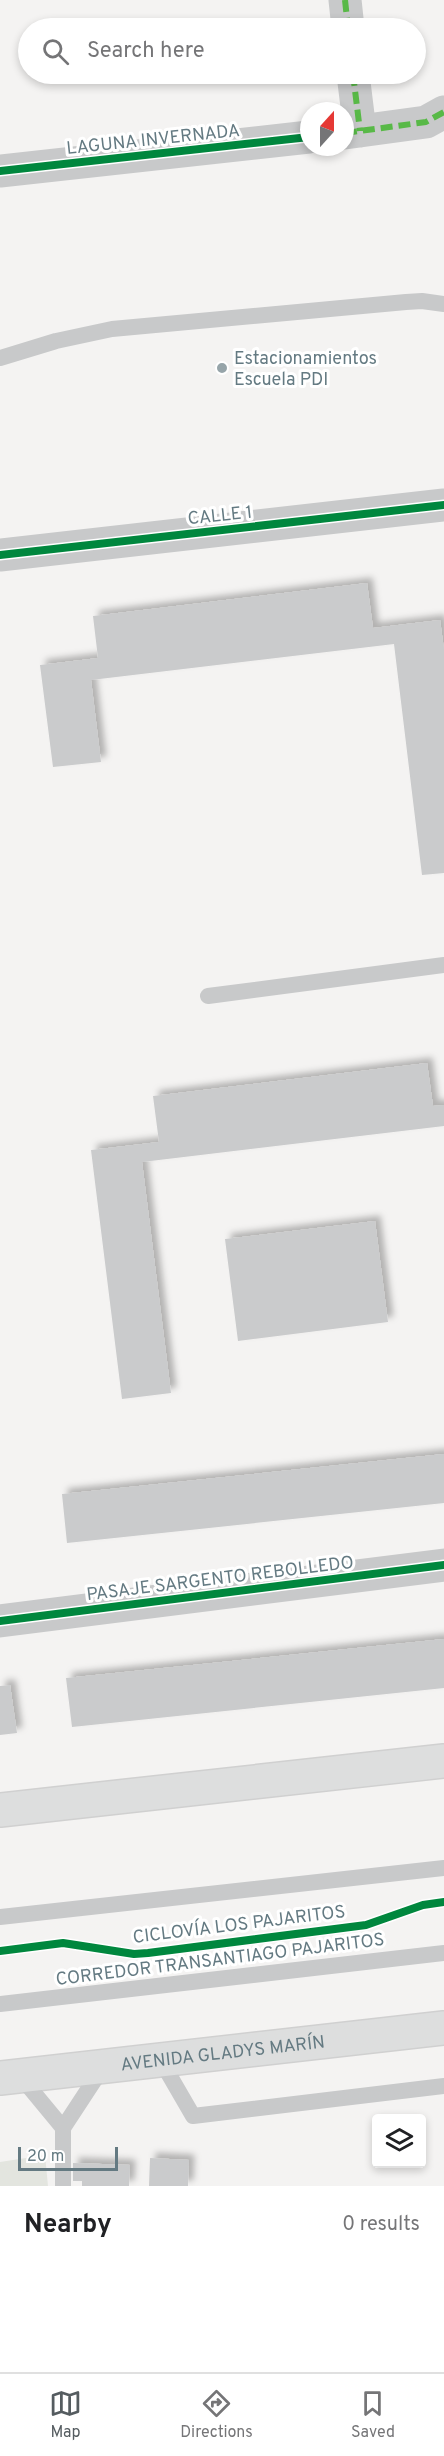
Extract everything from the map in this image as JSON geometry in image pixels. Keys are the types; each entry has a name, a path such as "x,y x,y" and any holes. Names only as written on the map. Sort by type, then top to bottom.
{"main road":[{"path":"0,1810 444,1761"},
{"name":"AVENIDA GLADYS MARÍN","path":"10,2077 444,2028"}],"street":[{"path":"345,0 347,18"},
{"path":"353,84 353,102"},
{"path":"354,132 426,122 444,112"},
{"name":"LAGUNA INVERNADA","path":"0,171 300,138"},
{"name":"CALLE 1","path":"0,555 444,505"},
{"name":"PASAJE SARGENTO REBOLLEDO","path":"0,1621 444,1565"}],"lane":[{"path":"0,358 56,341 112,329 406,302 422,301 444,304"},
{"path":"208,996 444,965"},
{"path":"0,1917 444,1868"},
{"name":"CORREDOR TRANSANTIAGO PAJARITOS","path":"0,2004 444,1953"},
{"path":"160,2059 194,2116 444,2086"},
{"path":"63,2186 63,2128 105,2065"},
{"path":"10,2077 63,2128"}],"shaded area":[{"path":"45,2155 48,2186 0,2186 0,2162"}],"building":[{"path":"367,583 373,628 440,620 444,650 444,873 422,875 394,644 91,680 101,762 53,767 40,665 98,658 93,616"},
{"path":"427,1063 433,1106 444,1105 444,1126 142,1162 171,1393 122,1399 91,1150 159,1142 153,1096"},
{"path":"375,1221 388,1322 238,1341 225,1239"},
{"path":"444,1454 444,1503 67,1543 62,1494"},
{"path":"444,1639 444,1688 72,1727 66,1678"},
{"path":"10,1685 17,1733 0,1735 0,1686"},
{"path":"150,2158 189,2160 188,2186 149,2186"},
{"path":"73,2163 130,2165 129,2186 82,2186 82,2181 73,2181"}],"marked path":[{"path":"345,0 347,18"},
{"path":"354,84 360,131"},
{"path":"354,132 426,122 444,112"}],"cycle path":[{"path":"0,171 300,138"},
{"path":"0,555 444,505"},
{"path":"0,1621 444,1565"},
{"name":"CICLOVÍA LOS PAJARITOS","path":"0,1951 63,1943 134,1954 148,1953 366,1925 423,1905 444,1902"}],"place":[{"name":"Estacionamientos Escuela PDI","path":"222,368"}]}
